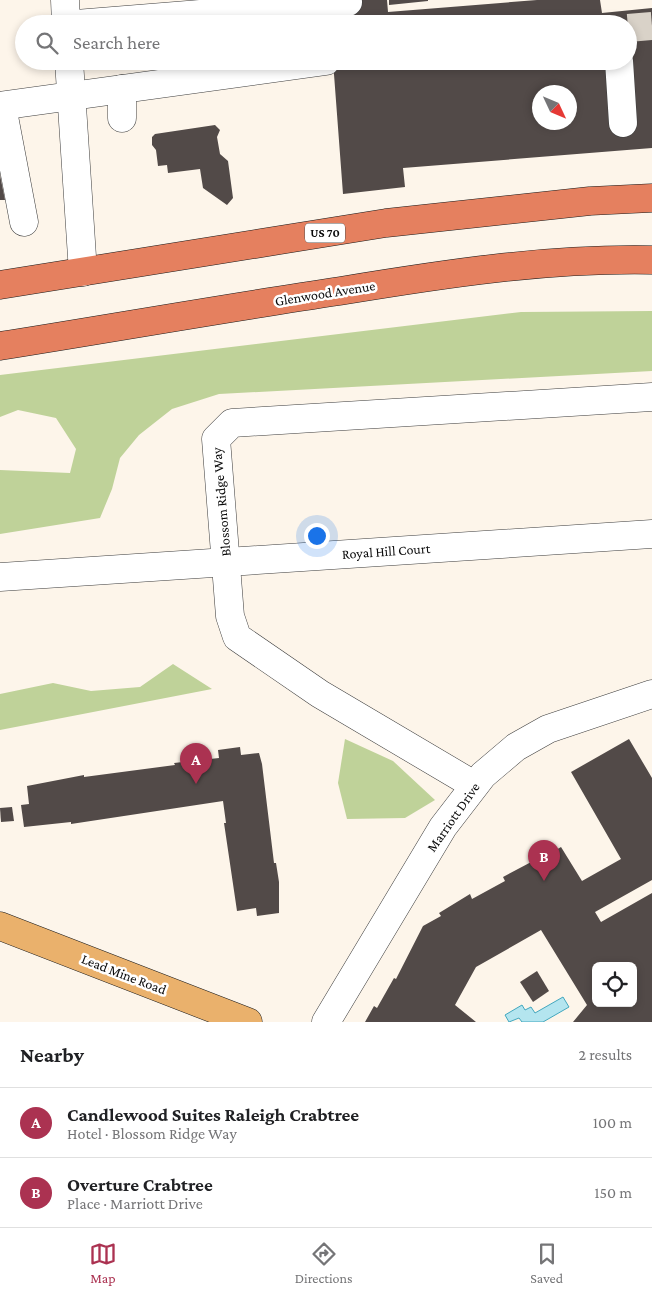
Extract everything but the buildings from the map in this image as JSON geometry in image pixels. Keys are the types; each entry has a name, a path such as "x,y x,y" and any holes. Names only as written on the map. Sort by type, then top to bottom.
{"highway":[{"name":"US 70","path":"0,285 386,223 590,201 652,198"},
{"name":"Glenwood Avenue","path":"0,346 452,273 538,264 652,260"}],"main road":[{"name":"Lead Mine Road","path":"0,926 248,1022"}],"street":[{"path":"65,0 66,15"},
{"path":"141,15 199,7 348,9"},
{"path":"70,70 83,272"},
{"path":"24,222 9,136 1,106 260,70"},
{"path":"620,70 623,123"},
{"path":"122,89 122,118"},
{"name":"Blossom Ridge Way","path":"474,785 320,694 237,637 230,616 216,439 232,423 652,397"},
{"name":"Royal Hill Court","path":"0,577 652,534"},
{"name":"Marriott Drive","path":"326,1022 444,827 474,785 494,764 530,738 573,720 652,694"}],"green space":[{"path":"652,311 652,371 219,394 172,409 139,435 120,458 112,489 100,518 0,534 0,470 70,473 76,449 56,418 18,410 0,417 0,375 521,312"},
{"path":"173,664 212,689 0,730 0,694 53,683 91,691 140,687"},
{"path":"345,739 393,761 435,800 405,818 347,819 338,783"}],"water":[{"path":"563,997 569,1007 543,1022 522,1022 519,1018 509,1022 505,1015 522,1005 525,1010 531,1007 535,1013"}],"tunnel":[{"path":"637,27 652,26"}],"place":[{"name":"Candlewood Suites Raleigh Crabtree","path":"196,784"},
{"name":"Overture Crabtree","path":"544,881"}]}
